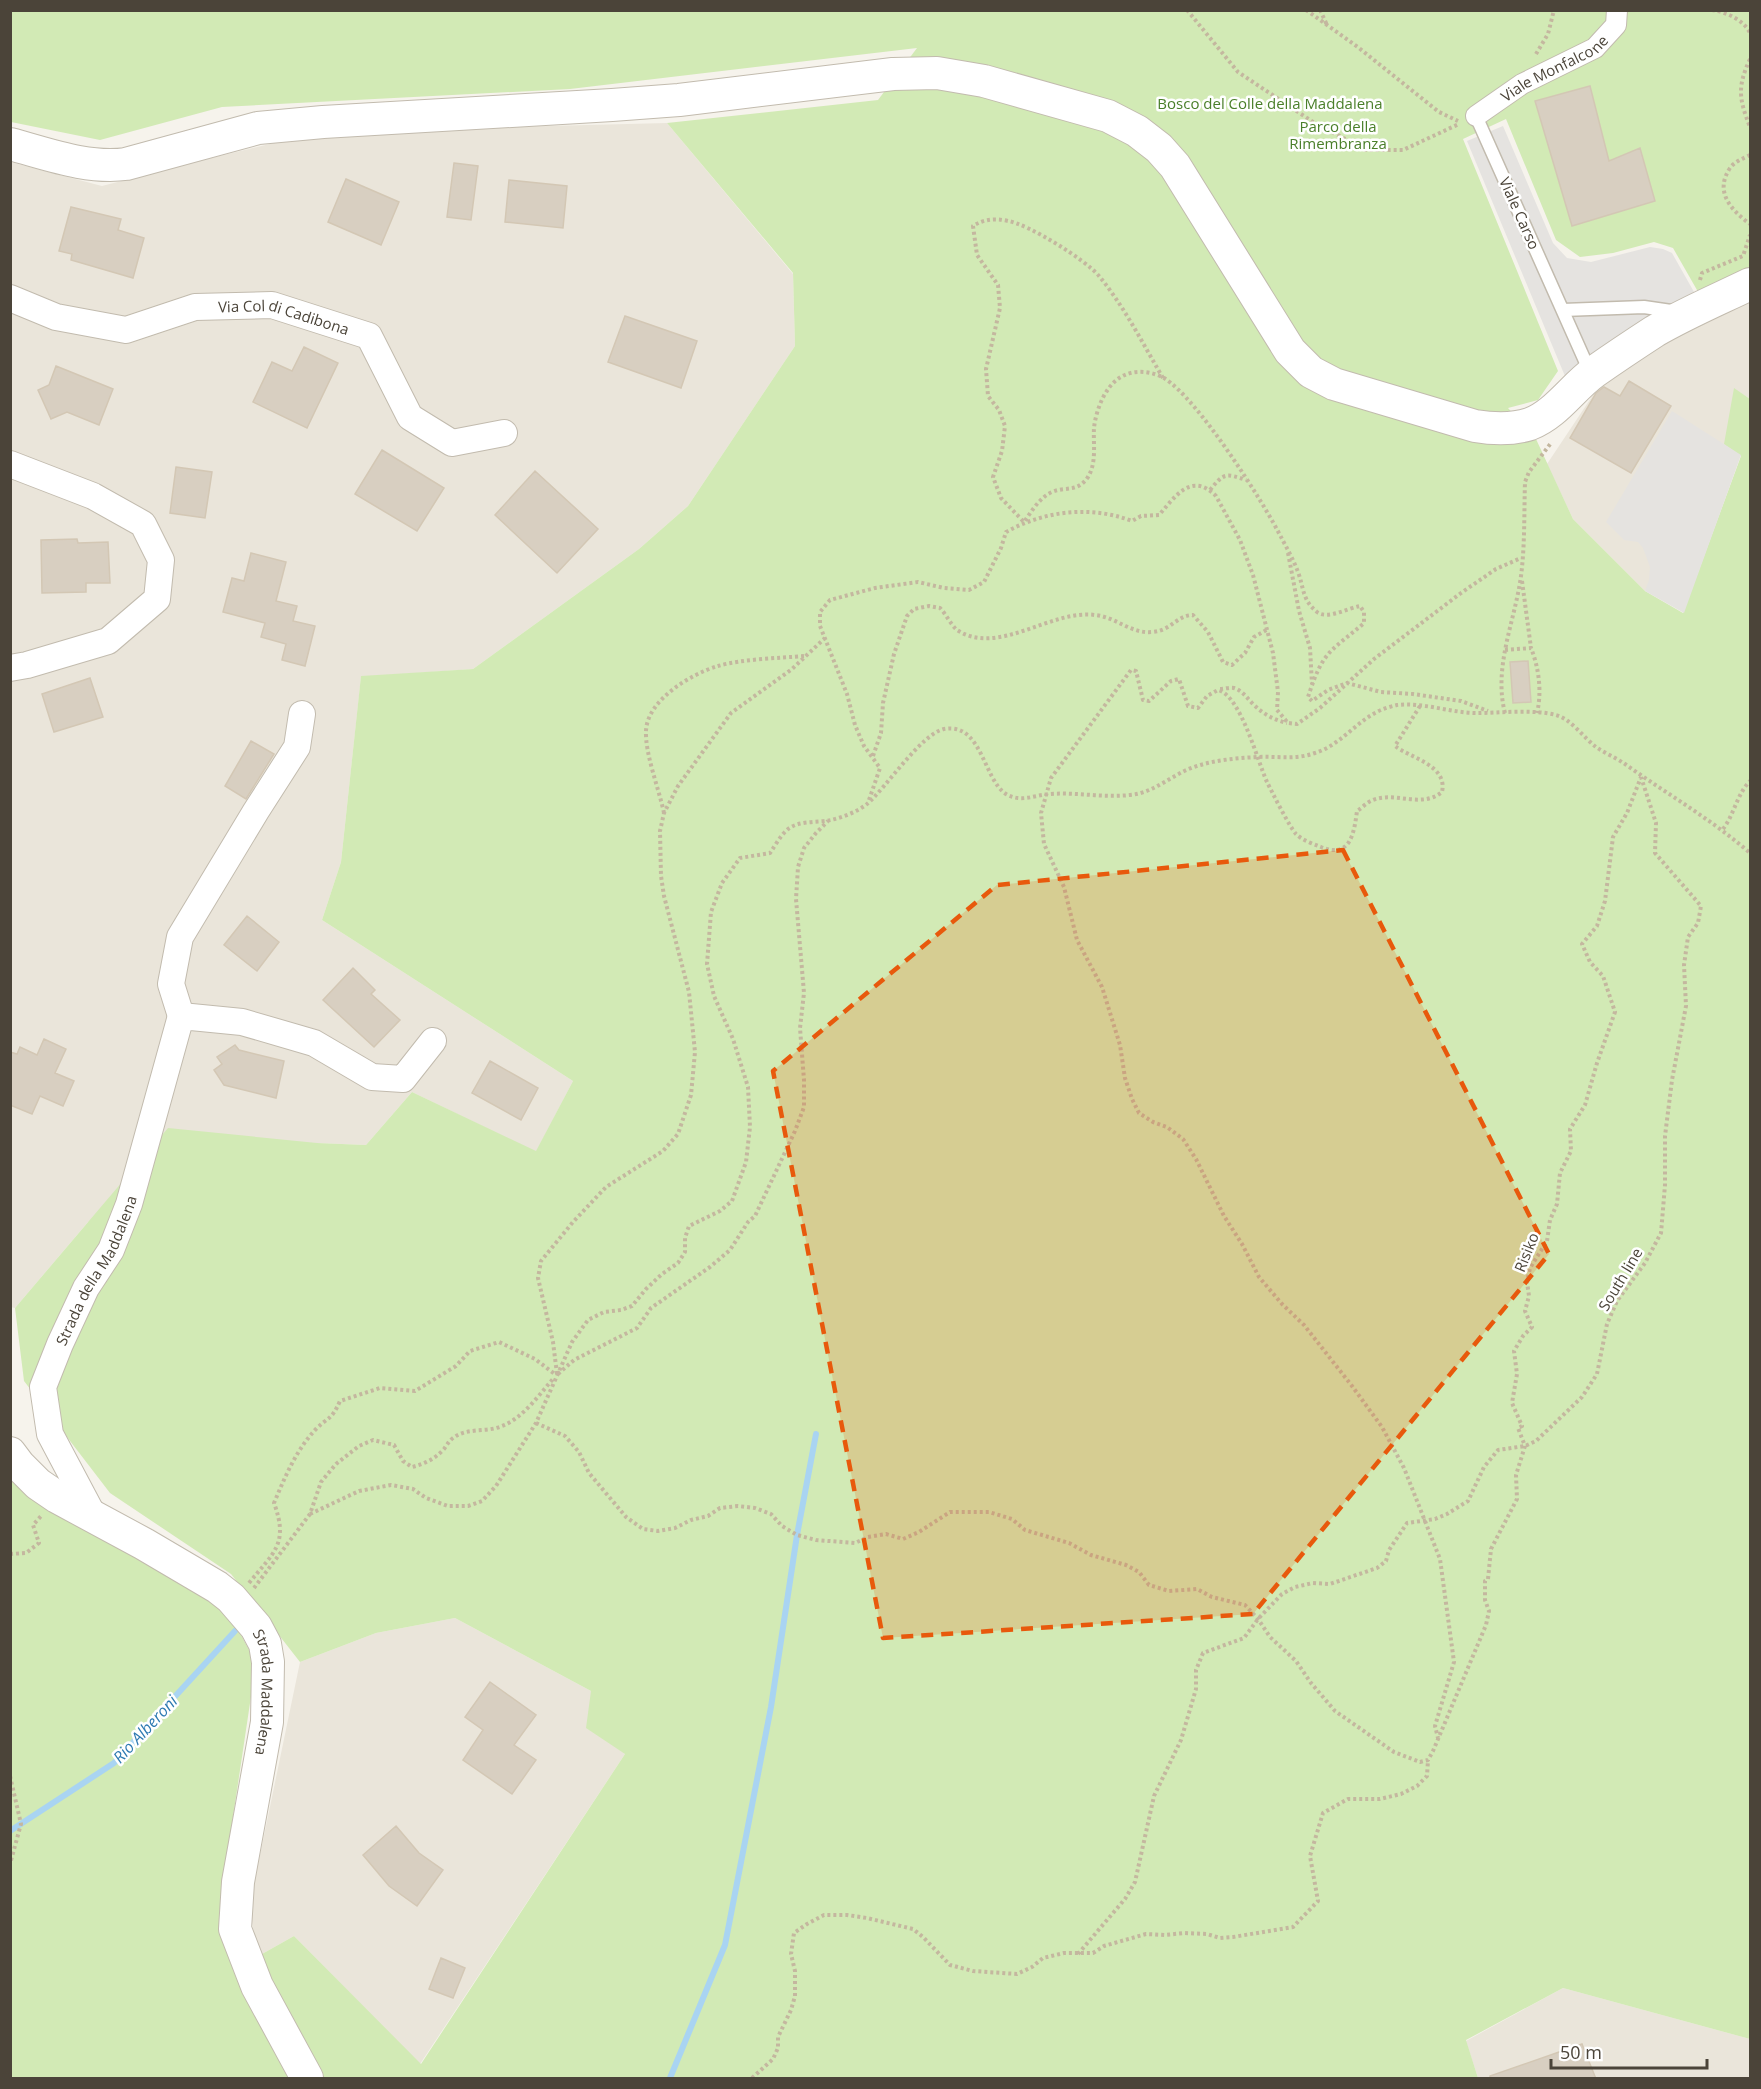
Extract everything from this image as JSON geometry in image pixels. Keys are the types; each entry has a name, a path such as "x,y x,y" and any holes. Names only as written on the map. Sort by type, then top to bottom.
{"street":[{"name":"Viale Monfalcone","path":"1469,119 1522,84 1595,48 1616,25 1617,10"},
{"path":"10,144 85,163 108,166 126,164 258,129 323,122 668,100 893,74 937,73 984,81 1108,116 1137,131 1159,148 1175,166 1290,351 1311,372 1334,384 1475,426 1494,429 1517,427 1546,416 1591,375 1656,331 1750,284"},
{"name":"Via Col di Cadibona","path":"10,298 56,317 126,330 195,307 272,305 369,336 410,417 452,443 504,433"},
{"path":"10,464 93,496 143,524 161,560 157,599 108,641 10,668"},
{"path":"302,714 297,747 180,937 171,984 181,1016 242,1022 314,1043 372,1077 403,1079 433,1041"},
{"name":"Strada della Maddalena","path":"94,1517 50,1434 43,1387 86,1288 111,1250 129,1204 181,1016"},
{"name":"Strada Maddalena","path":"10,1453 38,1484 57,1497 144,1544 231,1598 242,1596 265,1644 268,1672 267,1722 238,1882 235,1929 257,1986 307,2079"}],"lane":[{"name":"Viale Carso","path":"1469,119 1563,310 1591,375"},
{"path":"1563,310 1644,307 1689,313"}],"path":[{"path":"1187,10 1238,72 1313,122 1366,150 1403,150 1469,119"},
{"path":"1306,10 1439,112 1469,119"},
{"path":"1320,10 1327,26"},
{"path":"1712,10 1721,12 1746,25 1750,33"},
{"path":"1750,59 1739,92 1750,127"},
{"path":"1750,155 1731,166 1724,184 1726,202 1750,224"},
{"path":"1024,522 1001,498 993,477 1002,451 1005,426 999,410 988,396 986,369 1000,309 998,285 976,255 973,226 983,219 1009,221 1065,249 1097,273 1163,378"},
{"path":"1702,273 1743,256 1750,235"},
{"path":"1024,522 1035,506 1051,492 1078,487 1089,476 1095,454 1094,427 1105,392 1121,376 1140,370 1163,378 1183,394 1247,480 1299,572 1305,598 1319,614 1331,616 1345,609 1360,606 1365,612 1364,623 1331,651 1312,685 1308,698 1312,701 1328,690 1347,683 1381,692 1461,701 1491,712"},
{"path":"1537,713 1540,701 1537,663 1530,648 1521,575 1525,482 1529,472 1556,437"},
{"path":"1210,490 1220,477 1230,474 1247,480"},
{"path":"867,803 880,768 864,746 855,725 847,694 819,626 820,612 830,600 875,588 918,582 944,588 969,590 984,582 1001,548 1006,532 1024,522 1045,515 1099,511 1113,513 1132,521 1141,516 1159,515 1184,488 1198,485 1210,490 1215,496 1240,540 1253,575 1268,629 1278,692 1277,710 1288,723"},
{"path":"1287,548 1299,611 1310,648 1312,685"},
{"path":"1438,1739 1435,1726 1454,1662 1440,1559 1404,1468 1382,1427 1352,1386 1304,1325 1258,1277 1196,1159 1183,1139 1167,1127 1139,1113 1125,1078 1120,1045 1102,987 1077,939 1064,887 1044,844 1041,813 1052,778 1063,760 1131,670 1136,671 1143,700 1149,701 1171,681 1179,679 1188,706 1198,708 1207,696 1218,690 1233,687 1273,719 1297,724 1311,715 1374,659 1425,623 1461,593 1496,569 1521,558"},
{"path":"1505,713 1502,703 1502,663 1521,575"},
{"path":"872,757 881,733 883,703 894,654 907,616 914,609 929,606 940,608 956,629 971,636 990,640 1071,614 1096,615 1119,622 1134,632 1151,633 1166,630 1185,615 1193,615 1208,632 1223,662 1232,665 1245,652 1254,636 1268,629"},
{"path":"557,1375 553,1342 538,1278 541,1261 606,1187 663,1151 678,1134 691,1095 694,1052 689,992 661,876 660,831 664,813 678,786 731,713 792,669 825,638"},
{"path":"1505,650 1530,648"},
{"path":"664,813 648,750 646,730 652,710 667,693 717,666 806,656"},
{"path":"1218,690 1228,695 1236,709 1259,757 1267,781 1297,835 1330,851 1344,848 1350,841 1357,811 1372,800 1399,798 1427,800 1442,792 1442,781 1434,770 1421,759 1395,746 1420,706"},
{"path":"310,1514 359,1491 390,1485 413,1489 426,1498 448,1506 468,1506 482,1501 496,1486 536,1423 572,1342 588,1320 604,1312 632,1306 662,1274 678,1263 685,1252 685,1238 689,1226 720,1211 732,1201 746,1162 750,1127 748,1087 733,1039 714,996 707,964 711,912 722,883 740,858 771,853 788,828 852,813 867,803 925,741 941,730 953,729 964,734 977,745 996,786 1007,795 1020,800 1048,794 1067,793 1091,796 1132,795 1148,792 1181,771 1218,760 1259,757 1293,758 1315,753 1336,743 1368,717 1397,705 1448,711 1558,715 1596,747 1723,829 1750,853"},
{"name":"South line","path":"1078,1953 1125,1899 1135,1882 1154,1796 1181,1740 1196,1689 1196,1670 1203,1653 1244,1638 1258,1619 1282,1594 1295,1587 1313,1583 1330,1584 1377,1568 1386,1561 1389,1550 1407,1523 1434,1519 1468,1501 1484,1467 1498,1450 1525,1446 1536,1441 1582,1397 1598,1374 1607,1324 1617,1301 1645,1263 1661,1233 1665,1185 1665,1136 1672,1080 1686,1006 1684,965 1688,937 1698,923 1701,906 1655,853 1656,823 1641,777"},
{"name":"Risiko","path":"1078,1953 1093,1953 1104,1946 1146,1934 1207,1934 1220,1938 1233,1938 1293,1927 1317,1901 1310,1856 1323,1814 1348,1798 1380,1799 1401,1794 1418,1786 1427,1776 1428,1760 1486,1625 1489,1611 1485,1600 1485,1581 1488,1579 1491,1549 1517,1499 1516,1475 1525,1446 1518,1428 1522,1426 1512,1403 1517,1374 1514,1351 1532,1327 1525,1311 1529,1296 1527,1282 1530,1268 1546,1241 1550,1220 1557,1204 1560,1173 1571,1151 1570,1129 1585,1105 1615,1012 1603,976 1590,962 1582,944 1597,926 1605,901 1612,837 1627,813 1641,777"},
{"path":"1723,829 1750,781"},
{"path":"242,1596 310,1514 321,1482 336,1464 359,1446 373,1440 394,1444 404,1461 412,1467 425,1464 442,1451 452,1439 466,1431 502,1426 519,1417 557,1375 574,1360 637,1328 651,1308 710,1267 730,1250 748,1222 755,1216 804,1107 800,1028 804,993 796,899 798,867 804,848 829,820"},
{"path":"242,1596 280,1542 280,1518 274,1503 288,1470 316,1429 333,1417 340,1401 380,1388 415,1391 456,1366 470,1352 499,1342 535,1359 557,1375"},
{"path":"536,1423 565,1436 579,1452 590,1473 626,1517 643,1529 658,1532 675,1528 691,1520 708,1516 720,1508 738,1506 755,1508 771,1514 782,1526 796,1535 855,1543 868,1537 886,1534 903,1539 919,1532 950,1512 989,1512 1012,1519 1025,1530 1069,1544 1091,1555 1126,1565 1139,1572 1149,1585 1169,1591 1197,1589 1212,1597 1245,1605 1270,1637 1296,1660 1311,1683 1335,1711 1394,1752 1420,1762 1428,1760"},
{"path":"10,1554 26,1553 39,1543 33,1525 57,1497"},
{"path":"10,1776 21,1824 10,1864"},
{"path":"752,2079 773,2059 778,2048 778,2037 791,2010 795,1996 795,1971 791,1954 794,1933 824,1915 867,1918 913,1929 950,1965 973,1971 1017,1974 1032,1967 1043,1958 1064,1953 1078,1953"}],"highlighted area":[{"path":"1343,850 1549,1254 1253,1614 883,1638 773,1071 997,885"}],"shaded area":[{"path":"667,123 793,274 795,346 688,506 639,549 473,669 361,677 341,862 322,920 573,1081 536,1152 412,1092 366,1145 317,1143 88,1222 15,1308 10,1307 10,162 102,186 320,132"},
{"path":"1503,126 1553,243 1567,258 1591,262 1650,247 1663,249 1672,253 1698,299 1567,381 1467,141"},
{"path":"1750,296 1750,399 1734,389 1741,455 1645,591 1573,519 1547,464 1603,380 1678,329"},
{"path":"1672,411 1741,455 1684,613 1645,591 1650,567 1643,548 1638,542 1624,540 1606,522"},
{"path":"455,1618 591,1691 625,1754 420,2064 294,1936 262,1954 255,1945 250,1903 300,1662 376,1633"},
{"path":"1563,1988 1750,2039 1750,2078 1478,2078 1466,2041"}],"green space":[{"path":"10,11 1750,11 1750,272 1701,297 1673,248 1654,242 1613,253 1580,257 1556,240 1506,119 1463,139 1558,371 1538,400 1508,408 1536,439 1573,519 1645,591 1683,613 1741,456 1724,444 1734,388 1750,399 1750,2039 1563,1988 1466,2040 1478,2078 317,2078 263,1982 262,1954 294,1936 421,2064 625,1754 586,1728 591,1691 455,1618 376,1633 300,1662 231,1574 110,1493 24,1381 15,1308 168,1128 317,1143 366,1145 412,1092 536,1151 573,1081 322,920 341,862 361,676 473,669 639,549 688,506 795,346 793,273 667,123 878,100 917,48 570,89 222,107 100,140 11,122"},
{"path":"10,1476 14,1484 225,1605 256,1663 220,1904 221,1935 296,2078 11,2078"}],"building":[{"path":"1590,86 1609,161 1640,148 1655,201 1572,226 1535,101"},
{"path":"454,163 478,166 471,220 447,217"},
{"path":"346,179 399,202 381,245 328,222"},
{"path":"509,180 567,186 563,228 505,222"},
{"path":"71,207 121,219 118,230 144,238 133,278 71,260 72,254 59,251"},
{"path":"625,316 697,341 681,388 608,362"},
{"path":"304,347 338,363 307,428 253,402 272,362 292,371"},
{"path":"56,366 113,389 99,425 67,412 51,419 38,390 49,385"},
{"path":"1629,381 1671,406 1631,473 1570,438 1596,393 1604,387 1620,396"},
{"path":"382,450 444,488 417,531 355,494"},
{"path":"176,467 212,472 205,518 170,513"},
{"path":"535,471 598,529 557,573 495,515"},
{"path":"77,539 78,543 108,542 110,583 86,583 86,592 42,593 41,540"},
{"path":"251,553 286,562 276,601 297,606 293,621 315,626 305,666 282,660 286,644 261,637 265,623 223,612 232,578 244,581"},
{"path":"1528,661 1531,702 1513,703 1510,662"},
{"path":"90,678 103,717 54,732 42,694"},
{"path":"251,741 274,754 246,799 225,786"},
{"path":"247,916 279,942 257,971 224,945"},
{"path":"353,968 375,990 371,994 400,1020 374,1047 323,1000"},
{"path":"44,1039 66,1049 55,1073 74,1081 63,1106 40,1096 32,1114 10,1105 10,1052 17,1054 20,1047 37,1055"},
{"path":"235,1045 239,1050 284,1061 276,1098 224,1085 214,1070 222,1064 217,1057"},
{"path":"490,1061 538,1088 521,1120 472,1093"},
{"path":"490,1682 536,1715 514,1745 536,1760 512,1794 463,1760 483,1730 465,1717"},
{"path":"396,1826 419,1853 443,1870 417,1906 389,1886 363,1855"},
{"path":"441,1958 465,1968 453,1998 429,1989"},
{"path":"1582,2044 1596,2079 1490,2079 1490,2076"}],"waterway":[{"path":"670,2078 725,1945 771,1707 797,1535 816,1434"},
{"name":"Rio Alberoni","path":"10,1831 114,1763 235,1631"}],"park label":[{"name":"Bosco del Colle della Maddalena","path":"1270,103"},
{"name":"Parco della Rimembranza","path":"1338,134"}]}
